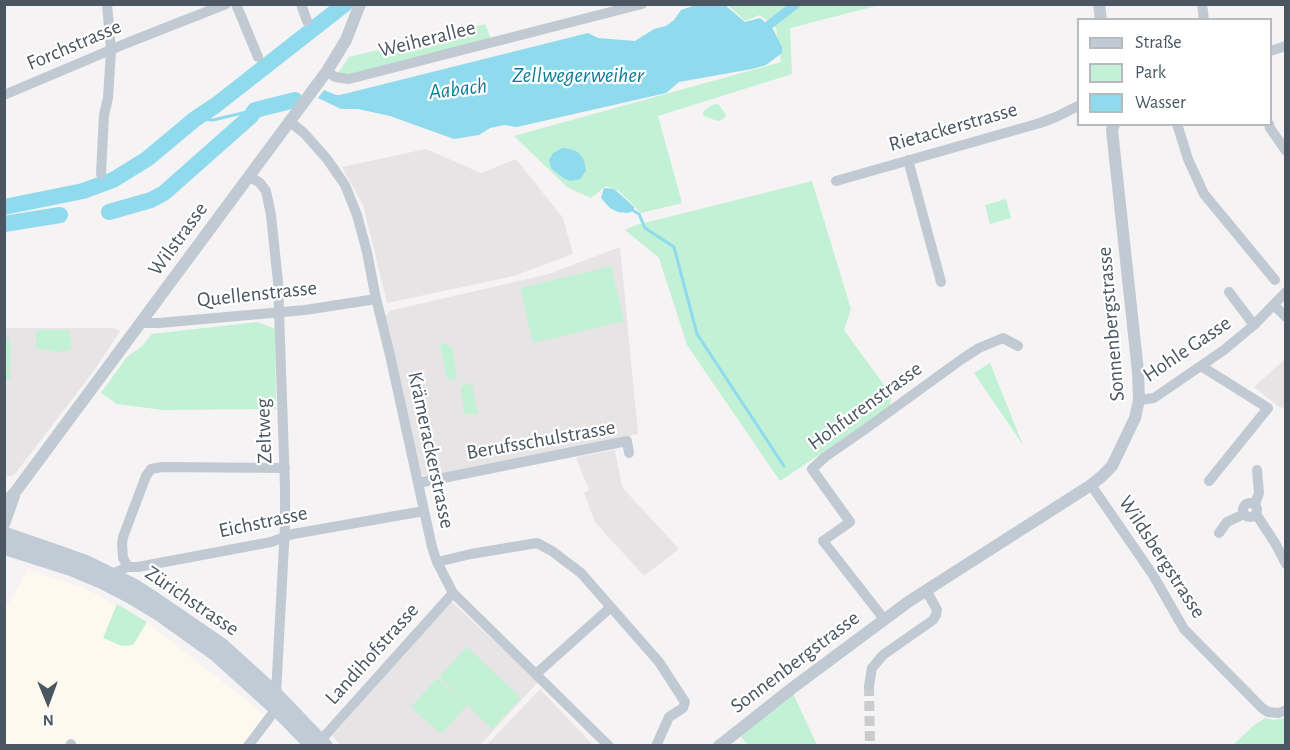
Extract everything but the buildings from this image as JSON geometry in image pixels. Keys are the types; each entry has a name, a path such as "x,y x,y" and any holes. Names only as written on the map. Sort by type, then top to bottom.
{"main road":[{"name":"Zürichstrasse","path":"5,537 121,570 155,599 222,645 276,694 320,744"},
{"name":"Zürichstrasse","path":"5,537 102,582 159,614 215,654 276,709 320,744"}],"street":[{"path":"101,174 111,51 107,4"},
{"name":"Forchstrasse","path":"4,95 226,4"},
{"path":"237,4 258,57"},
{"path":"301,4 307,21"},
{"name":"Weiherallee","path":"327,71 335,77 349,79 642,4"},
{"name":"Wilstrasse","path":"4,504 16,491 327,71 346,40 360,5"},
{"name":"Rietackerstrasse","path":"836,181 1040,123 1077,106"},
{"name":"Krämerackerstrasse","path":"289,122 304,133 327,159 345,185 357,215 424,511 437,562 453,594 609,746"},
{"name":"Sonnenbergstrasse","path":"718,746 884,619 1091,485 1112,466 1135,418 1139,400 1112,126"},
{"path":"1178,126 1188,159 1204,194 1275,280"},
{"path":"1269,126 1286,151"},
{"path":"908,160 941,282"},
{"name":"Zeltweg","path":"249,176 266,190 278,282 285,468 276,694"},
{"name":"Hohle Gasse","path":"1229,292 1254,325"},
{"name":"Hohle Gasse","path":"1139,400 1154,398 1224,350 1254,325 1286,292"},
{"name":"Quellenstrasse","path":"140,323 304,310 376,299"},
{"path":"1274,305 1286,317"},
{"name":"Hohfurenstrasse","path":"884,619 823,541 850,522 812,469 825,456 979,348 1003,338 1018,345"},
{"path":"1201,366 1268,408 1209,482"},
{"name":"Berufsschulstrasse","path":"418,483 627,441 629,453"},
{"path":"121,570 124,561 123,537 146,476 151,469 162,467 285,468"},
{"path":"1219,533 1227,522 1244,514 1249,517 1255,509 1259,493 1257,470"},
{"name":"Wildsbergstrasse","path":"1091,485 1153,575 1184,629 1262,708 1268,712 1279,713 1286,710"},
{"name":"Wilstrasse","path":"5,537 16,491"},
{"path":"1255,509 1286,564"},
{"name":"Eichstrasse","path":"121,570 271,542 293,534 424,511"},
{"path":"437,562 537,543 552,551 581,573 659,662 685,702 683,708 669,717 656,746"},
{"path":"869,686 872,668 884,655 933,620 936,615 937,610 926,590"},
{"name":"Landihofstrasse","path":"320,744 453,594"},
{"path":"536,674 611,606"},
{"path":"248,746 276,709"}],"shaded area":[{"path":"426,149 481,173 516,159 563,218 573,254 514,276 387,303 363,205 342,167"},
{"path":"620,247 638,434 429,476 422,475 386,321 389,311 549,274"},
{"path":"5,328 114,328 120,331 93,372 14,475 5,477"},
{"path":"1285,359 1285,408 1279,407 1254,387"},
{"path":"615,450 622,487 679,549 644,576 595,522 584,493 589,490 577,457"},
{"path":"27,569 84,588 145,621 265,715 243,745 5,745 4,610"},
{"path":"451,601 538,682 480,745 341,745 332,736"},
{"path":"540,689 593,745 486,746"}],"green space":[{"path":"728,5 880,5 790,28 792,74 658,116 682,203 641,213 619,191 606,186 591,198 567,187 514,136 781,62 776,28 760,15 745,21"},
{"path":"485,24 491,39 354,74 338,73 349,57"},
{"path":"718,104 726,116 723,119 719,121 704,116 703,112 706,109"},
{"path":"812,181 851,309 844,330 892,396 889,408 780,481 687,345 659,258 625,230 636,225"},
{"path":"1006,199 1011,218 990,224 985,205"},
{"path":"611,266 624,321 533,343 520,288"},
{"path":"257,322 275,329 276,409 163,410 117,404 101,393 127,357 142,346 152,334"},
{"path":"36,330 69,330 72,349 58,352 36,348"},
{"path":"4,337 8,337 11,348 10,379 5,381"},
{"path":"442,343 452,348 457,376 451,380 447,379 440,345"},
{"path":"990,363 1023,445 974,373"},
{"path":"470,383 478,414 464,412 461,389 462,386"},
{"path":"117,604 147,622 133,645 122,646 103,638"},
{"path":"467,647 521,698 492,729 439,677"},
{"path":"437,678 467,705 441,734 411,707"},
{"path":"791,689 817,745 748,745 736,731"},
{"path":"1265,718 1274,720 1285,718 1285,745 1233,745 1253,726"}],"water":[{"name":"Zellwegerweiher","path":"696,5 725,5 745,22 760,18 773,29 782,47 782,53 766,65 752,69 679,82 666,93 517,127 504,125 490,128 479,135 454,139 390,116 358,109 341,109 318,98 324,90 340,95 588,33 598,38 635,41 654,29 666,26 681,10"},
{"path":"562,148 578,152 584,160 586,171 580,179 570,181 551,168 549,160 553,153"},
{"path":"604,188 614,189 634,207 634,211 618,212 610,208 601,198"}],"waterway":[{"name":"Aabach","path":"4,207 83,191 113,180 147,159 195,119 345,4"},
{"path":"769,25 796,4"},
{"path":"109,212 151,200 164,193 255,110 295,100"},
{"name":"Aabach","path":"195,119 213,120 255,110"},
{"path":"634,211 639,214 645,228 674,247 697,334 784,466"},
{"path":"4,224 60,215"}],"tunnel":[{"path":"869,686 870,746"}]}
